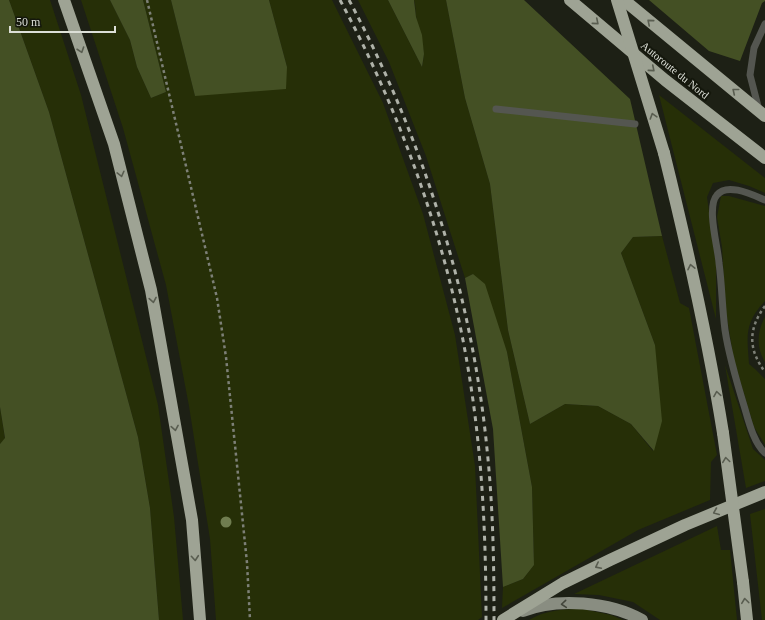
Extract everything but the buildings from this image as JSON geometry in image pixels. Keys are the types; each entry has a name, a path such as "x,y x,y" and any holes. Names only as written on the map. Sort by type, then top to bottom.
{"highway":[{"path":"64,0 114,144 151,290 192,520 200,620"},
{"name":"Autoroute du Nord","path":"570,0 665,80 765,158"},
{"path":"617,0 664,153 708,344 723,433 747,620"},
{"name":"Autoroute du Nord","path":"624,0 762,113"},
{"path":"503,620 563,583 610,560 685,525 765,492"}],"main road":[{"path":"503,620 535,606 572,603 615,608 630,613 642,620"}],"lane":[{"path":"762,113 750,75 754,48 765,24"},
{"path":"496,109 635,124"},
{"path":"765,200 738,190 726,189 721,191 714,199 713,216 720,263 721,295 725,329 731,363 751,428 761,449 765,453"}],"path":[{"path":"147,0 215,291 225,350 247,563 250,620"},
{"path":"765,306 753,327 752,339 753,351 765,372"}],"green space":[{"path":"0,0 9,0 49,112 138,437 150,508 159,620 0,620 0,444 5,438 0,407"},
{"path":"9,0 50,0 81,95 158,405 174,517 183,620 159,620 150,508 138,437 49,112"},
{"path":"81,0 110,0 130,40 137,67 151,98 166,92 143,0 171,0 195,96 287,67 269,0 332,0 383,103 423,214 455,335 475,466 482,617 478,620 216,620 210,539 189,406 166,285 123,128"},
{"path":"110,0 143,0 166,92 151,98 137,67 130,40"},
{"path":"171,0 269,0 287,67 286,89 195,96"},
{"path":"358,0 388,0 422,67 424,53 414,0 446,0 465,98 490,184 508,330 530,424 565,404 598,406 631,424 653,451 655,345 621,253 633,237 662,236 680,303 689,308 717,455 711,462 710,500 638,530 502,608 503,587 523,579 534,565 532,487 507,352 473,274 465,278 426,156 389,62"},
{"path":"388,0 414,0 416,17 422,35 424,54 422,67"},
{"path":"446,0 524,0 630,99 662,236 633,237 621,253 655,345 662,421 654,451 631,424 598,406 565,404 530,424 508,330 490,184 465,98"},
{"path":"649,0 765,1 762,3 740,61 709,51"},
{"path":"659,95 765,178 765,193 729,180 713,183 707,197 716,264 716,319"},
{"path":"721,196 729,196 765,206 765,301 753,316 750,323 748,330 748,345 749,364 765,379 765,445 754,427 734,360 726,312 722,247 717,217"},
{"path":"473,274 485,284 507,352 532,487 534,565 523,579 503,587 493,429 465,278"},
{"path":"765,317 765,362 760,351 759,334"},
{"path":"725,365 753,449 765,460 765,481 746,488"},
{"path":"0,407 5,439 0,444"},
{"path":"765,509 765,620 762,620 750,514"},
{"path":"717,526 721,550 730,550 737,620 660,620 633,602 599,595 574,594"},
{"path":"583,609 611,615 623,620 529,620 548,612"}],"railway":[{"path":"340,0 362,42 401,130 418,176 447,269 467,362 480,458 484,523 486,620"},
{"path":"349,0 375,52 421,161 440,218 456,275 480,391 487,449 493,534 494,620"}]}
